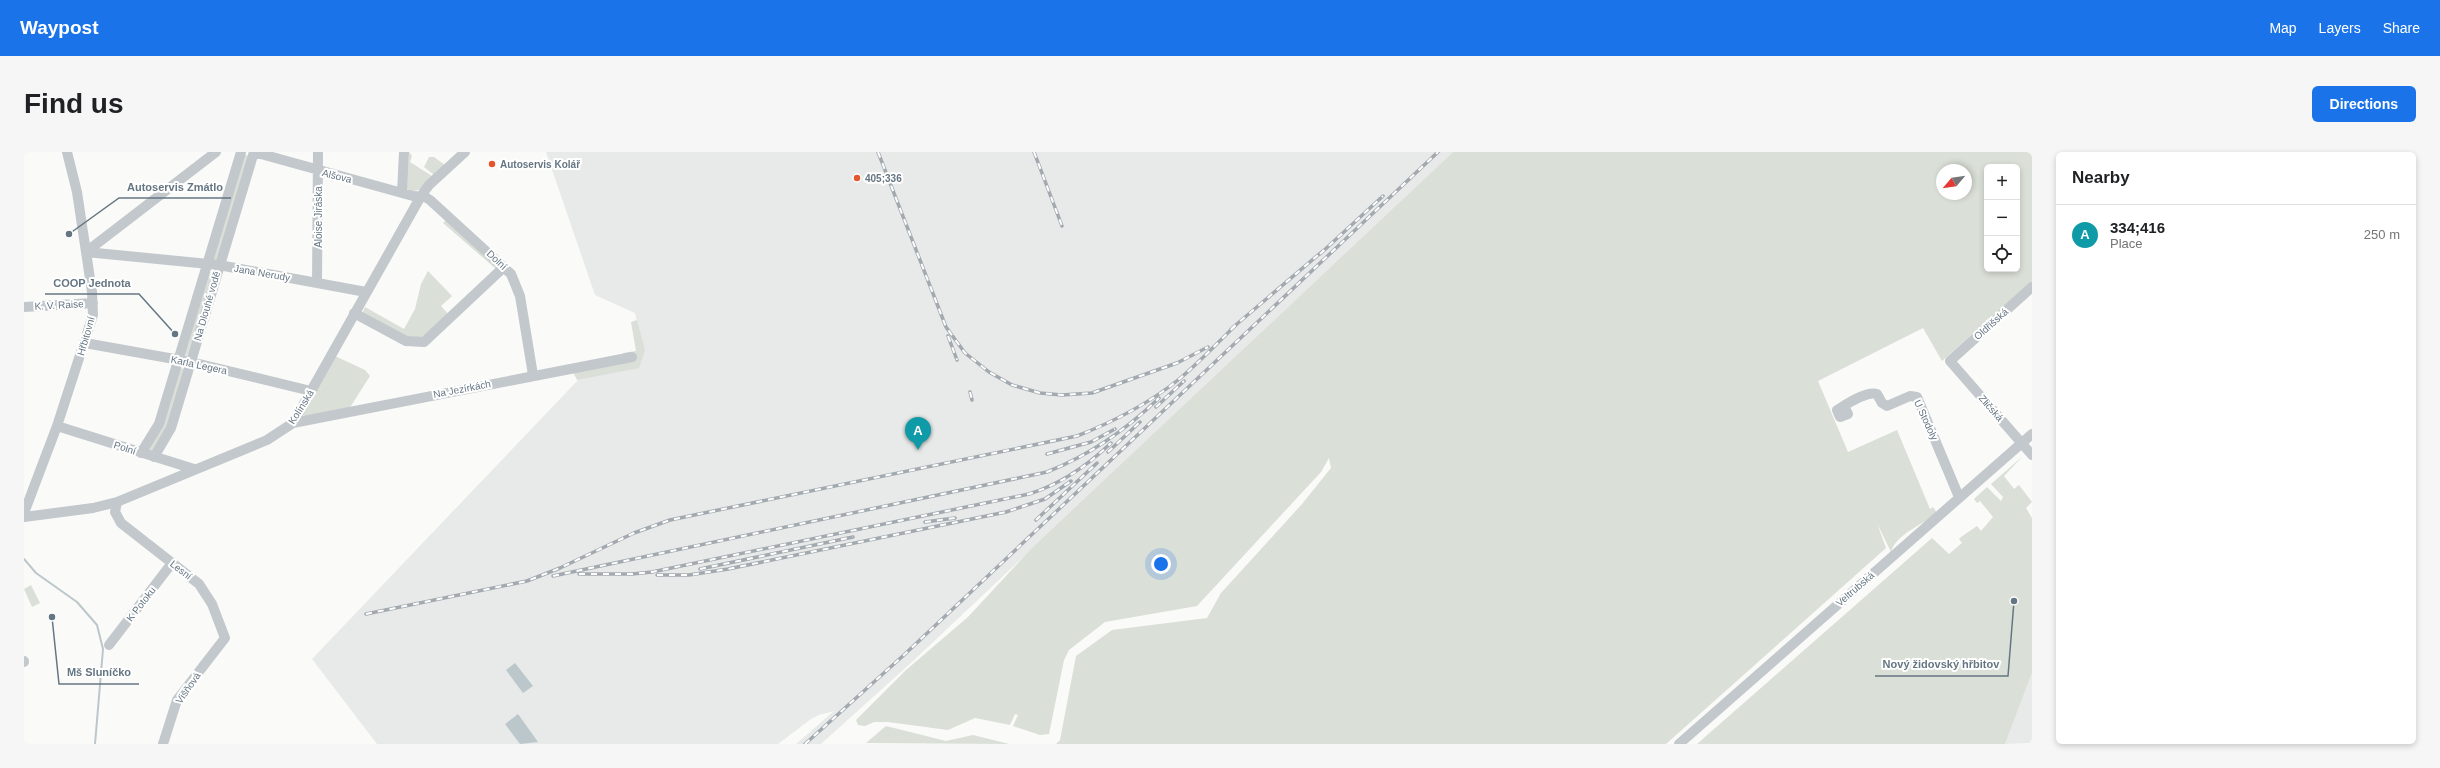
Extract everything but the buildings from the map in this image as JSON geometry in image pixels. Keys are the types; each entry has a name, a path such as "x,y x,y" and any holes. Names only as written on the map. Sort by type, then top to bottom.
{"street":[{"name":"Hřbitovní","path":"24,513 57,426 93,315 93,303 77,192 67,152"},
{"path":"86,252 216,152"},
{"name":"Na Dlouhé vodě","path":"141,453 159,424 241,152"},
{"name":"Na Dlouhé vodě","path":"154,457 171,428 254,152"},
{"name":"Alšova","path":"254,152 318,171 402,193 421,196"},
{"name":"Aloise Jiráska","path":"317,283 318,152"},
{"path":"402,193 404,152"},
{"name":"Kolínská","path":"24,517 93,508 117,502 274,437 293,423 421,196 429,185 465,152"},
{"name":"Dolní","path":"421,196 430,200 511,274 520,296 533,375"},
{"name":"Jana Nerudy","path":"86,252 219,266 366,292"},
{"path":"354,313 406,341 424,342 504,267"},
{"name":"Oldřišská","path":"1950,362 2032,287"},
{"name":"K. V. Raise","path":"24,307 93,303"},
{"name":"Karla Legera","path":"85,343 191,362 311,391"},
{"name":"Na Jezírkách","path":"293,423 632,356"},
{"name":"Zličská","path":"1950,362 2032,454"},
{"name":"U Stodoly","path":"1844,406 1873,393 1877,394 1882,403 1887,406 1910,396 1917,397 1960,497"},
{"name":"Polní","path":"57,426 194,469"},
{"name":"Veltrubská","path":"1679,744 2032,434"},
{"path":"116,518 117,502"},
{"name":"Lesní","path":"93,508 116,518 199,584 212,604 225,638"},
{"name":"K Potoku","path":"109,645 172,562"},
{"name":"Višňová","path":"163,744 177,700 225,638"}],"shaded area":[{"path":"409,152 412,156 410,162 432,176 421,189 412,192 407,189"},
{"path":"546,152 1453,152 912,662 821,744 796,744 834,711 811,719 778,744 377,744 312,659 580,378 644,350 635,313 595,295"},
{"path":"1453,152 2032,152 2032,285 1999,310 1942,361 1923,328 1818,381 1848,452 1897,430 1930,509 1933,507 1937,513 1904,534 1894,545 1891,552 1877,523 1886,548 1666,744 1056,744 1060,740 1076,656 1112,630 1207,618 1221,593 1302,504 1331,468 1329,458 1321,472 1197,606 1105,622 1069,650 1064,660 1049,734 1040,735 1013,726 1018,715 1015,714 1010,725 975,718 948,730 888,722 874,722 865,726 858,725 856,720 906,670 968,617 1032,548"},
{"path":"243,154 249,156 218,261 213,261"},
{"path":"429,157 434,157 445,165 434,175 424,167"},
{"path":"448,218 499,264 496,269 443,223"},
{"path":"428,271 452,296 441,306 449,315 436,328 415,341 363,312 365,307 404,329 415,309 421,284"},
{"path":"209,272 215,273 187,356 185,355"},
{"path":"637,320 645,350 639,368 577,380 573,372 624,358 623,353 636,351 631,322"},
{"path":"335,356 365,370 370,376 349,409 308,417 303,415 303,411"},
{"path":"181,368 184,369 174,411 155,451 148,451"},
{"path":"2023,456 2004,476 2014,489 2019,485 2032,502 2026,508 2032,518 2032,673 2005,744 1697,744 1932,538 1949,554 1962,543 1959,539 1961,537 1977,526 1981,531 1993,517 1980,501 1977,503 1974,499 1987,487 2001,501 2003,497 1991,484"},
{"path":"31,585 40,603 32,607 24,589"},
{"path":"515,663 533,686 523,693 506,670"},
{"path":"2032,673 2032,743 2005,744"},
{"path":"518,714 538,742 520,744 505,724"},
{"path":"886,726 946,741 973,735 1009,744 866,743"}],"waterway":[{"path":"24,559 36,573 77,602 97,625 103,649 95,744"}],"railway":[{"path":"878,152 946,327 965,353 989,372 1012,385 1040,393 1062,395 1092,393 1177,363 1208,347"},
{"path":"1034,152 1062,226"},
{"path":"805,744 905,654 1438,152"},
{"path":"1320,254 1383,196"},
{"path":"1231,329 1324,250"},
{"path":"366,614 527,581 560,568 634,533 670,520 1077,436 1130,412 1167,389 1193,367 1236,325"},
{"path":"948,336 957,360"},
{"path":"1156,407 1184,381"},
{"path":"970,392 972,400"},
{"path":"553,576 1047,472 1078,458 1107,441 1134,421 1159,398"},
{"path":"1108,452 1140,422"},
{"path":"1047,454 1091,442 1115,429"},
{"path":"579,574 632,574 652,572 1029,494 1041,490 1073,474 1111,443"},
{"path":"1036,520 1097,463"},
{"path":"657,575 689,575 728,569 1006,512 1045,499 1071,481"},
{"path":"925,522 955,518"},
{"path":"700,569 853,537"}],"place":[{"name":"Autoservis Kolář","path":"492,164"},
{"name":"405;336","path":"857,178"},
{"name":"Autoservis Zmátlo","path":"69,234"},
{"name":"COOP Jednota","path":"175,334"},
{"name":"334;416","path":"918,450"},
{"name":"Nový židovský hřbitov","path":"2014,601"},
{"name":"Mš Sluníčko","path":"52,617"}]}
